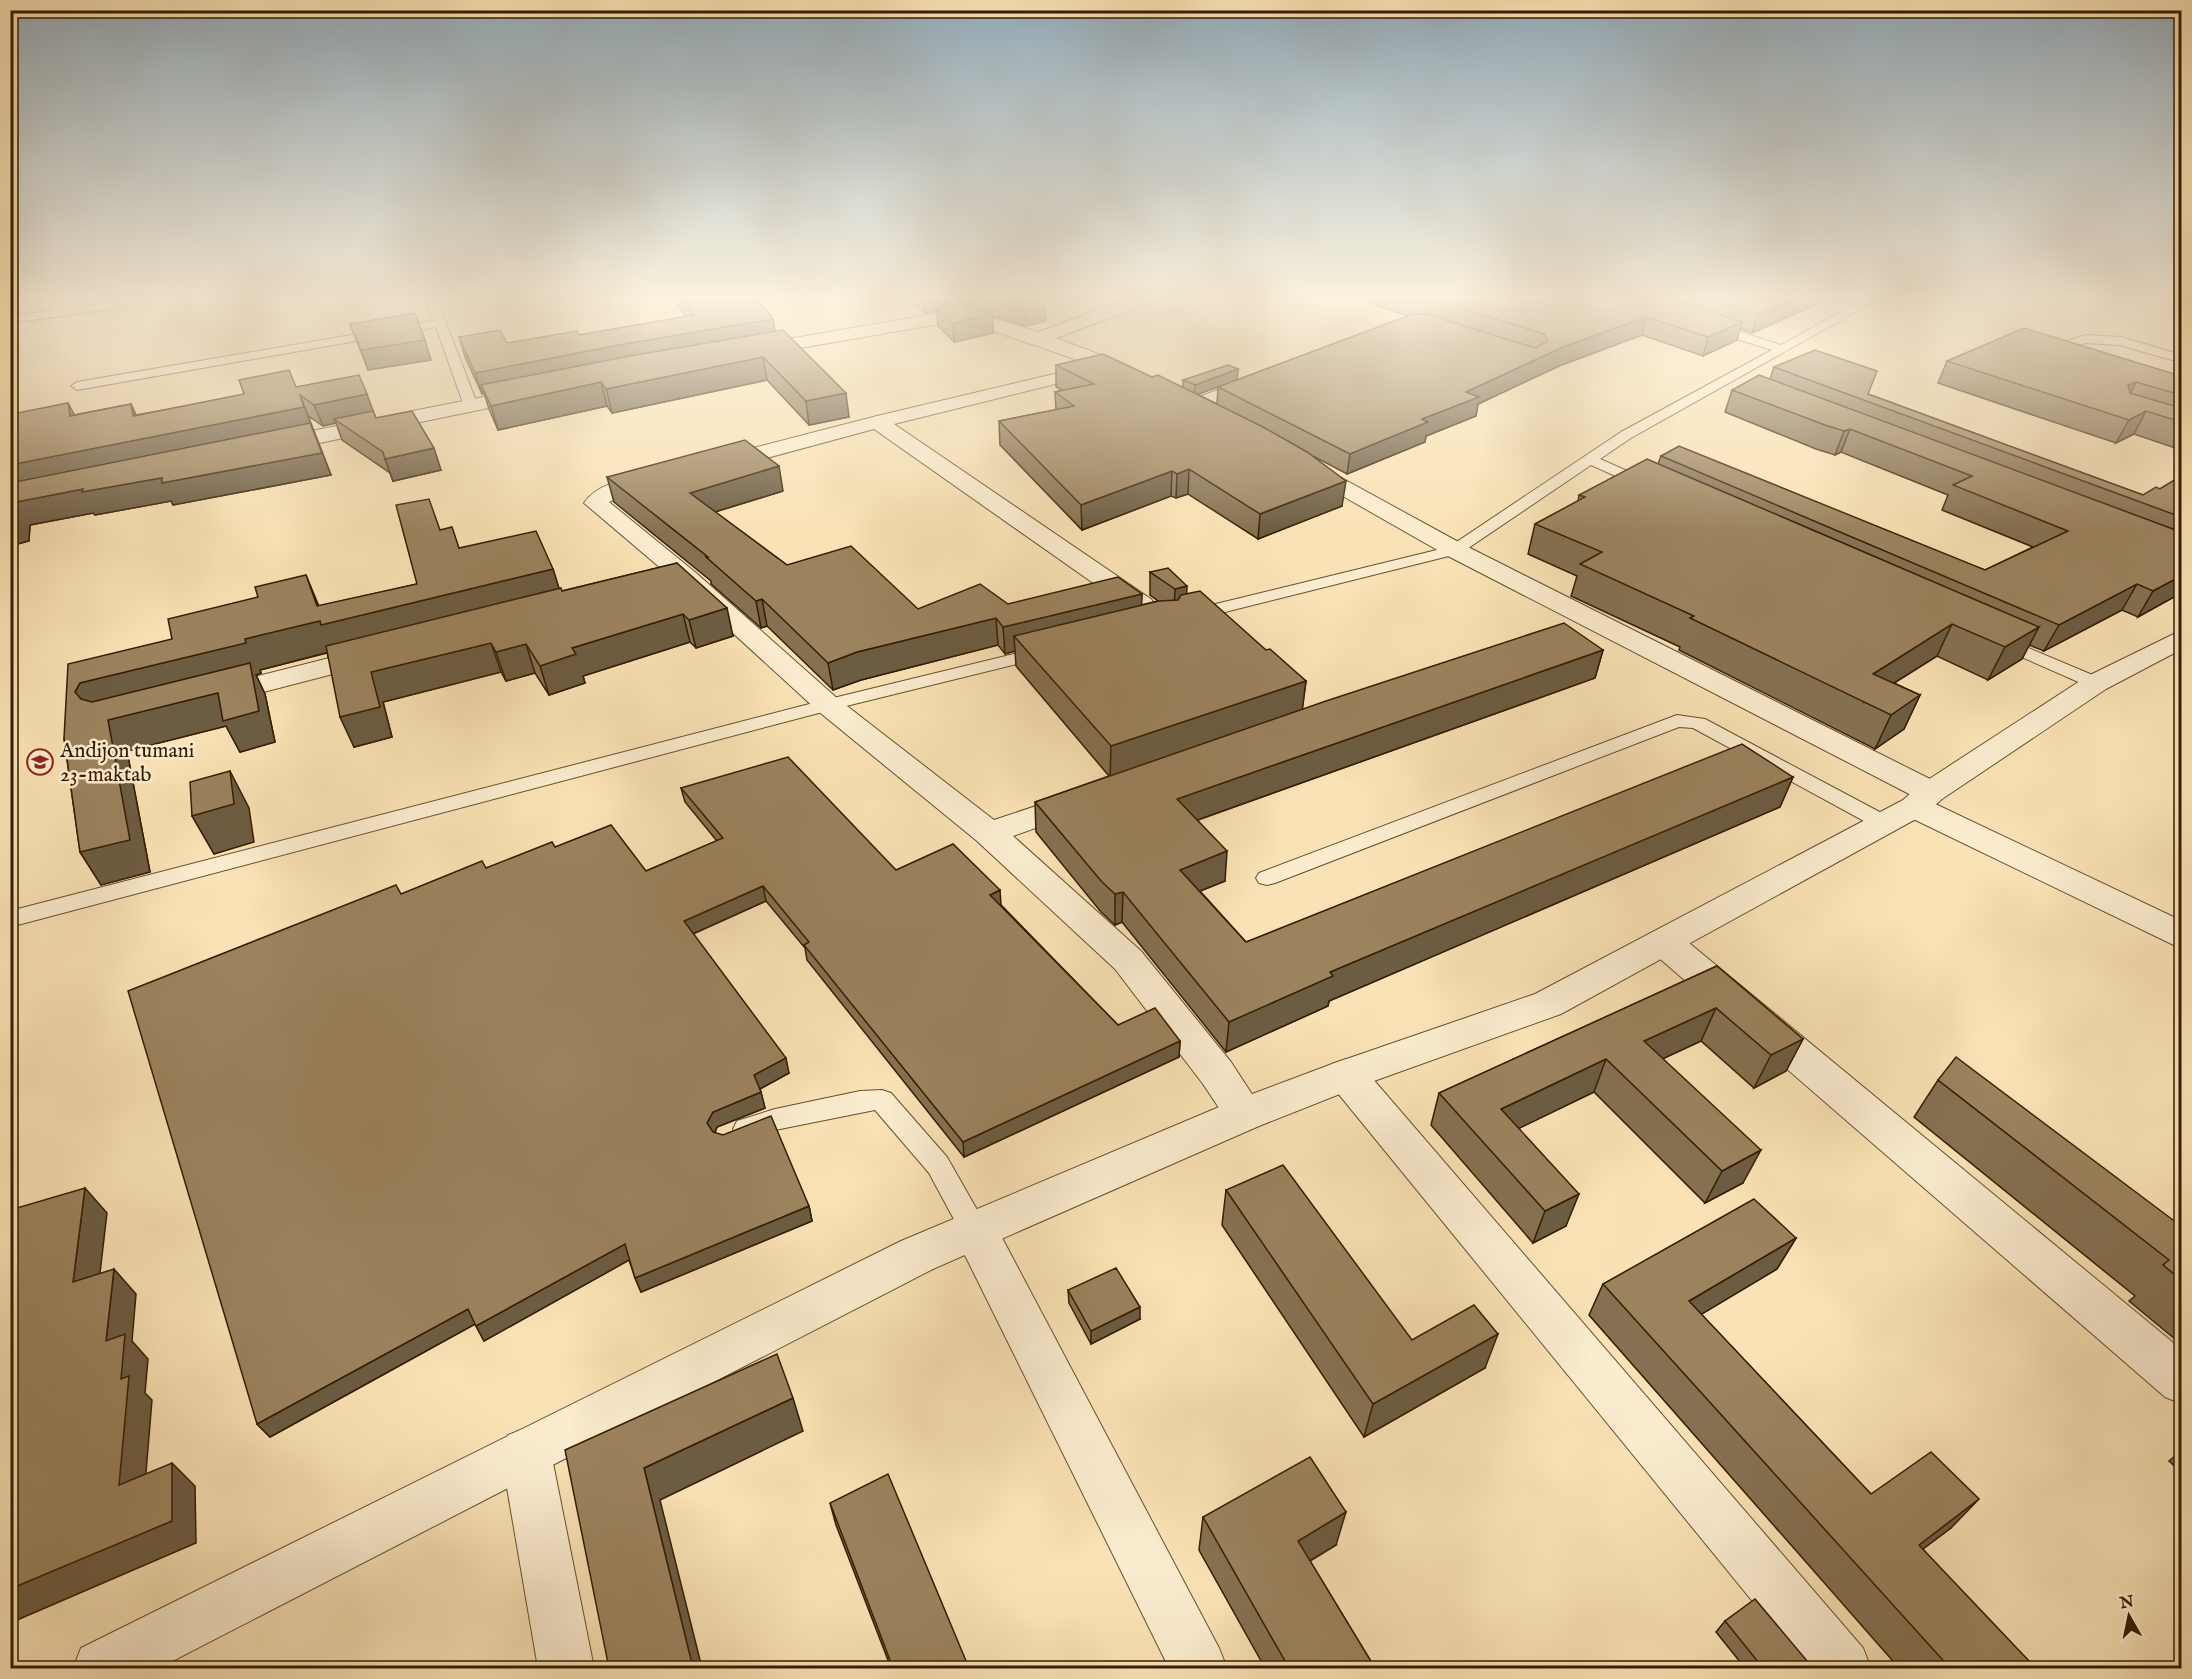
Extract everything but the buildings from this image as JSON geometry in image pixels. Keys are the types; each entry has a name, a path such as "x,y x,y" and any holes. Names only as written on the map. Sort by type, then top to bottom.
{"street":[{"path":"1102,375 877,422 606,494 598,498 596,503 686,576 828,705 989,833 1128,960 1217,1073 1245,1114"},
{"path":"1222,420 1183,401 1270,375"},
{"path":"254,450 550,389"},
{"path":"877,422 1167,617"},
{"path":"1290,456 1455,550 1597,622 1909,807 2181,936"},
{"path":"651,585 686,576"},
{"path":"1563,634 1597,622"},
{"path":"101,1668 917,1255 1245,1114 1346,1075 1548,1004 1909,807 2096,683 2181,638"},
{"path":"191,701 398,649"},
{"path":"989,833 1102,794"},
{"path":"1664,942 2181,1381"},
{"path":"1346,1075 1843,1668"},
{"path":"974,1229 1199,1668"},
{"path":"526,1453 566,1668"}],"lane":[{"path":"77,386 139,375"},
{"path":"460,375 471,406"},
{"path":"1167,617 1455,550 1626,435 1734,375"},
{"path":"1725,380 1747,388"},
{"path":"1591,460 1655,489"},
{"path":"1988,636 2096,683"},
{"path":"10,919 828,705 1064,647"},
{"path":"1267,878 1677,721 1685,720 1909,807"},
{"path":"727,1137 770,1119 822,1111 865,1099 882,1100 938,1166 974,1229"}],"place":[{"name":"Andijon tumani 23-maktab","path":"40,762"}]}
